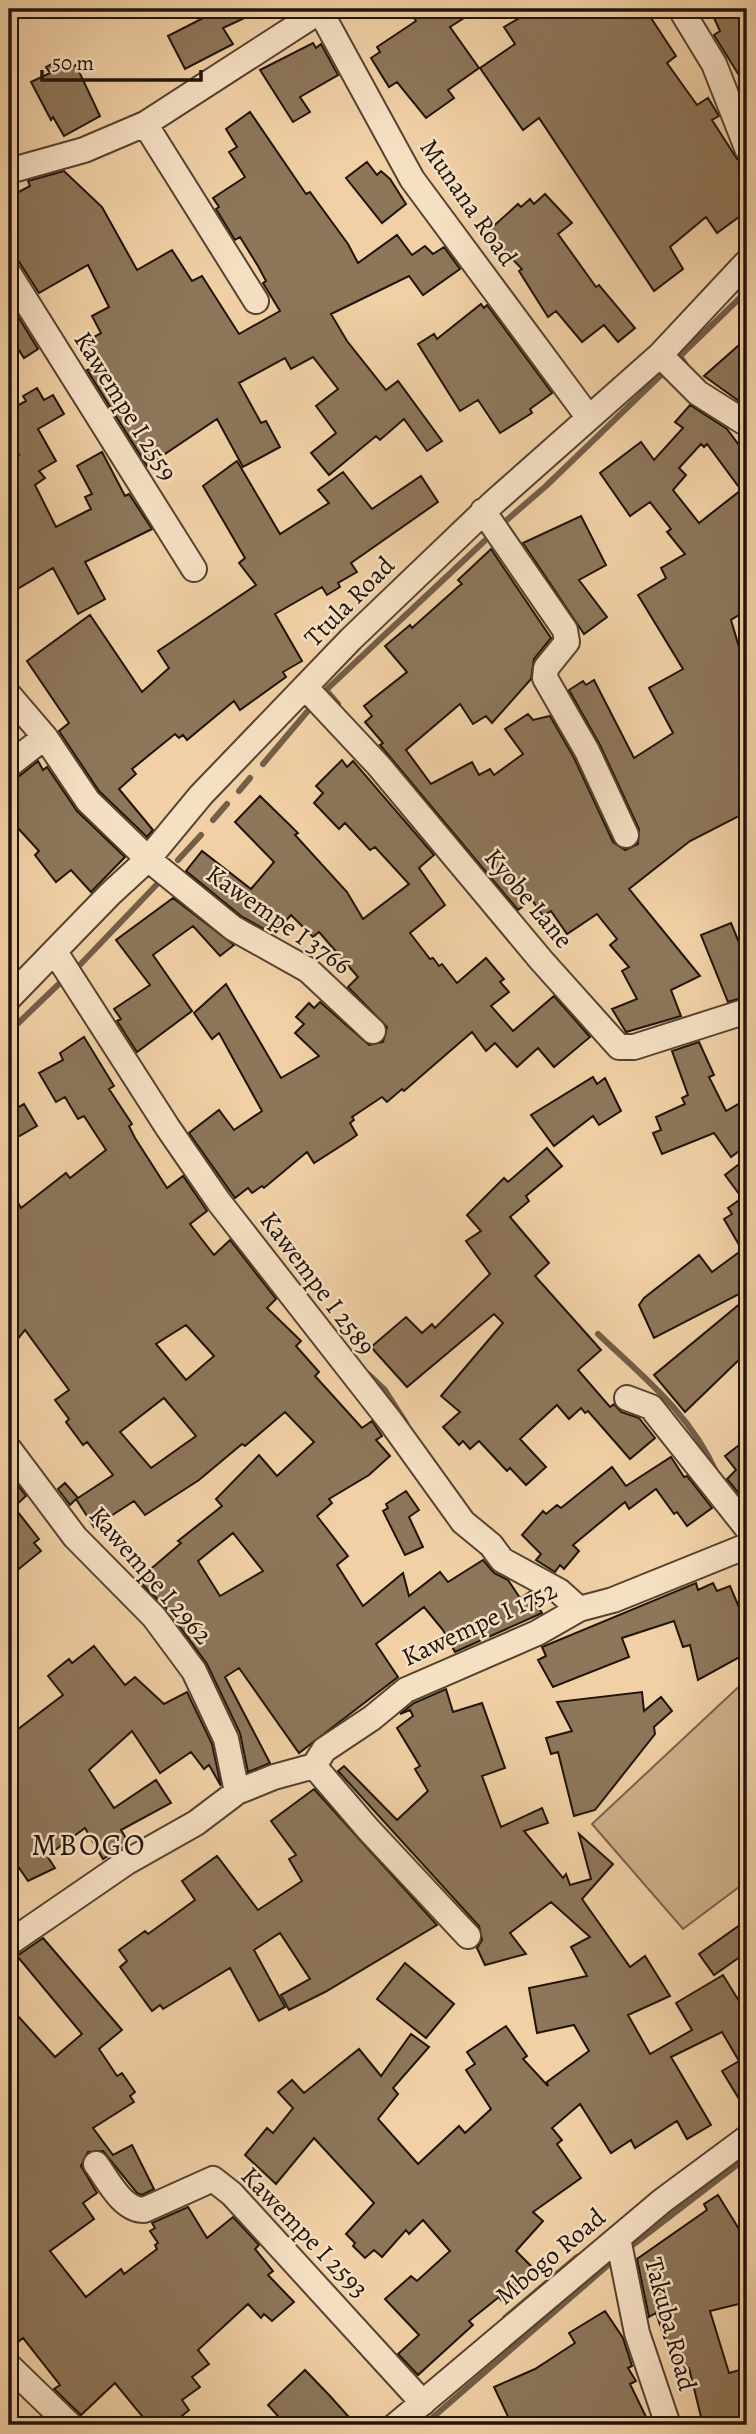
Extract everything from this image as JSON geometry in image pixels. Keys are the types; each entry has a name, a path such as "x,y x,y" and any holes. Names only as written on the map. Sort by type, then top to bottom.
{"street":[{"path":"9,171 84,150 145,124 320,10"},
{"name":"Munana Road","path":"320,10 412,179 589,418"},
{"path":"683,13 718,74 747,148"},
{"path":"145,124 256,301"},
{"name":"Ttula Road","path":"9,998 110,894 148,859 201,795 305,687 484,511 660,355 747,262"},
{"name":"Kawempe I 2559","path":"9,274 194,569"},
{"path":"660,355 698,393 747,424"},
{"path":"484,511 565,630 566,642 546,668 545,678 587,751 626,835"},
{"name":"Kyobe Lane","path":"305,687 379,766 541,960 619,1047 634,1047 747,1012"},
{"name":"Kawempe I 3766","path":"9,695 45,737 88,802 148,859 233,928 308,970 373,1031"},
{"path":"9,765 45,737"},
{"name":"Kawempe I 2589","path":"55,952 168,1129 219,1202 391,1422 463,1522 491,1545 502,1560 559,1591 579,1609"},
{"path":"626,1398 651,1407 747,1528"},
{"name":"Kawempe I 2962","path":"9,1449 75,1536 154,1617 194,1671 226,1739 237,1792"},
{"name":"Kawempe I 1752","path":"314,1766 324,1750 372,1718 406,1690 537,1633 579,1609 613,1600 747,1546"},
{"path":"9,1943 127,1862 196,1823 237,1792 274,1777 314,1766 368,1829 468,1936"},
{"name":"Mbogo Road","path":"399,2424 618,2238 747,2137"},
{"name":"Kawempe I 2593","path":"96,2164 125,2203 136,2210 144,2210 213,2179 250,2213 423,2403"},
{"name":"Takuba Road","path":"618,2238 637,2333 668,2425"},
{"path":"9,2366 70,2425"}],"shaded area":[{"path":"747,1679 747,1881 683,1929 592,1824"}],"building":[{"path":"206,9 264,9 223,28 233,44 185,69 168,36 209,15"},
{"path":"408,9 478,9 450,27 479,68 448,90 454,98 426,118 397,82 389,87 371,58 380,52 377,47 416,21"},
{"path":"535,9 641,9 647,17 649,15 676,56 667,63 697,105 708,98 719,116 712,120 737,159 747,163 747,211 717,233 706,217 670,247 683,269 654,291 539,118 523,130 480,68 515,44 504,27"},
{"path":"710,9 747,9 747,88 714,35 720,31"},
{"path":"313,43 316,48 321,44 338,75 300,97 310,112 293,122 260,70"},
{"path":"61,59 67,69 76,65 100,116 64,136 53,117 51,120 31,82 50,73 46,67"},
{"path":"250,112 306,194 310,192 348,244 358,263 397,235 412,255 425,246 433,254 444,247 460,269 423,295 409,276 331,314 347,341 386,390 398,381 442,441 427,451 404,419 380,440 376,436 329,475 311,453 336,433 316,406 338,389 313,357 291,369 285,358 239,383 261,423 266,421 280,447 243,467 217,419 147,466 87,370 99,363 87,341 101,333 92,316 109,307 88,265 39,293 9,246 9,197 30,186 28,181 64,171 102,207 137,270 172,250 192,281 202,276 239,334 280,311 263,283 266,281 258,266 240,237 235,240 216,209 219,207 213,198 245,177 229,152 237,147 226,129"},
{"path":"367,162 377,175 381,171 390,179 406,204 382,223 346,178"},
{"path":"545,194 572,223 558,234 596,287 599,285 635,328 618,342 604,325 582,342 556,311 548,317 519,271 522,269 487,232 518,204 521,207 530,199 534,204"},
{"path":"9,302 38,349 24,358 9,335"},
{"path":"481,304 484,308 487,305 552,393 530,409 532,413 500,433 478,400 460,411 418,344 434,334 437,339"},
{"path":"747,338 747,401 743,404 704,376"},
{"path":"37,388 44,400 53,395 64,414 38,429 56,461 39,471 45,478 35,485 56,527 91,509 85,497 92,494 77,466 102,452 125,496 129,494 152,529 85,562 105,599 78,614 53,568 9,594 9,461 19,455 13,445 18,442 9,424 9,410 26,401 23,396"},
{"path":"690,405 727,429 747,456 747,610 731,620 747,674 747,812 690,841 629,889 700,976 671,990 681,1016 626,1032 612,1009 637,999 622,971 629,967 610,945 617,939 597,914 567,934 551,911 543,916 532,900 518,910 380,745 383,743 365,722 372,716 364,706 407,672 385,646 410,625 412,628 462,584 458,580 491,549 551,638 534,659 531,679 492,723 486,716 473,724 460,704 406,750 431,784 472,762 479,775 490,769 494,775 523,754 505,729 528,714 533,720 550,716 574,758 613,842 625,850 638,844 639,829 600,745 569,690 583,681 586,685 594,680 634,758 673,733 649,688 683,669 638,595 666,578 661,568 685,554 667,532 671,529 650,502 630,516 600,473 641,442 654,460 683,428 675,422","holes":["701,444 704,447 707,444 741,490 699,523 673,490 686,475 679,468"]},
{"path":"237,461 280,534 329,503 318,490 343,472 372,509 421,476 438,502 351,563 357,572 338,583 340,587 327,595 322,587 275,614 302,661 283,672 286,677 240,710 234,701 187,740 183,735 179,738 175,734 132,769 136,774 119,789 153,830 147,837 99,791 59,731 69,723 27,661 90,615 142,692 169,668 158,651 256,585 239,563 245,558 203,486"},
{"path":"581,516 606,565 579,580 607,617 584,634 523,543"},
{"path":"342,760 347,767 353,761 434,855 419,868 445,905 410,933 430,959 433,958 439,966 442,964 457,983 486,958 504,979 500,982 509,992 491,1006 513,1031 554,996 590,1037 554,1067 538,1048 517,1067 495,1043 486,1051 472,1032 404,1091 402,1089 387,1102 382,1097 352,1117 354,1120 350,1123 357,1135 350,1140 314,1163 307,1152 264,1188 262,1186 252,1193 248,1188 235,1198 189,1133 219,1110 234,1130 262,1111 219,1033 212,1039 194,1013 226,984 281,1078 319,1056 295,1033 304,1024 296,1017 309,1003 314,1008 320,1002 369,1045 383,1042 387,1027 348,987 358,977 319,932 313,937 291,915 276,932 268,924 264,929 241,916 186,871 202,851 251,889 274,862 235,822 260,796 298,833 295,835 347,892 363,919 409,884 375,847 370,850 345,823 339,829 314,803 323,793 316,786"},
{"path":"38,761 43,770 47,767 77,811 125,857 91,892 71,870 56,882 35,855 39,851 16,826 9,833 9,780 18,777"},
{"path":"173,898 234,945 220,956 193,926 153,955 192,1011 137,1052 117,1021 121,1019 114,1009 150,985 116,940"},
{"path":"731,923 747,962 747,996 728,1002 701,935"},
{"path":"84,1037 114,1086 109,1089 132,1124 129,1126 135,1138 167,1188 183,1176 207,1211 190,1224 214,1255 230,1240 276,1299 267,1308 301,1341 296,1346 319,1372 315,1376 362,1428 372,1421 382,1436 376,1440 390,1456 369,1475 329,1499 332,1503 317,1516 348,1556 337,1565 363,1606 403,1573 409,1596 440,1572 448,1582 483,1560 494,1573 508,1580 520,1598 530,1592 542,1613 455,1652 443,1630 424,1607 376,1644 398,1677 299,1753 239,1668 225,1677 270,1763 248,1772 240,1733 207,1664 166,1608 138,1580 181,1543 178,1541 222,1506 216,1499 259,1455 277,1476 314,1442 285,1412 199,1480 145,1515 134,1501 94,1527 76,1499 70,1505 58,1489 65,1483 78,1498 113,1475 87,1442 83,1445 66,1422 69,1419 55,1400 69,1390 25,1330 9,1350 9,1187 21,1208 66,1173 70,1178 106,1150 84,1116 78,1119 65,1097 56,1102 39,1073 63,1060 60,1053","holes":["186,1325 214,1356 186,1380 156,1344","164,1398 196,1436 151,1468 120,1432","233,1533 263,1571 220,1596 198,1561"]},
{"path":"699,1042 714,1075 709,1077 726,1111 747,1099 747,1145 731,1157 714,1133 662,1154 653,1133 661,1130 656,1117 685,1104 682,1098 688,1095 672,1051"},
{"path":"593,1077 597,1084 605,1078 621,1111 599,1125 593,1116 554,1146 531,1115"},
{"path":"24,1104 37,1126 9,1142 9,1113"},
{"path":"547,1148 562,1166 526,1196 529,1201 510,1217 549,1263 535,1276 601,1350 578,1370 610,1407 614,1404 621,1412 639,1418 655,1438 630,1459 588,1411 585,1413 581,1408 569,1419 557,1405 520,1439 546,1467 526,1485 510,1468 507,1471 479,1441 470,1449 463,1441 459,1445 443,1427 460,1412 441,1396 503,1323 494,1314 407,1387 371,1347 406,1317 422,1333 432,1324 435,1328 490,1274 466,1241 481,1231 467,1215 504,1178 508,1182"},
{"path":"747,1158 747,1290 654,1338 639,1305 644,1298 699,1255 712,1272 742,1250 724,1219 732,1214 728,1208 742,1198 725,1175"},
{"path":"747,1298 747,1352 685,1412 654,1375"},
{"path":"747,1439 747,1490 741,1496 727,1479 736,1470 725,1456"},
{"path":"671,1457 684,1477 687,1476 712,1508 687,1526 677,1512 674,1514 656,1489 629,1509 625,1502 573,1545 579,1551 564,1569 560,1565 555,1572 536,1560 541,1554 522,1535 543,1511 546,1514 557,1505 561,1508 612,1467 626,1486"},
{"path":"16,1483 26,1496 14,1507 39,1539 34,1543 41,1551 9,1577 9,1490"},
{"path":"406,1491 419,1510 409,1517 423,1547 405,1555 383,1511 388,1508 386,1504"},
{"path":"696,1583 698,1590 713,1583 717,1591 730,1586 747,1626 747,1653 698,1680 690,1645 683,1647 674,1621 622,1638 629,1657 553,1687 538,1660 546,1656 542,1647"},
{"path":"94,1646 125,1685 135,1677 164,1704 187,1692 212,1744 221,1786 209,1765 204,1769 191,1752 160,1773 132,1731 89,1770 114,1808 156,1780 171,1803 121,1830 129,1843 103,1859 85,1828 47,1856 55,1868 28,1881 9,1853 9,1736 63,1695 48,1676 69,1659 72,1663"},
{"path":"446,1689 453,1712 482,1703 505,1768 482,1776 501,1827 542,1808 548,1823 524,1831 563,1878 566,1874 570,1885 591,1879 579,1834 613,1864 582,1899 630,1967 645,1956 670,1996 628,2015 650,2054 692,2030 676,2003 723,1975 747,2014 747,2112 722,2071 739,2061 722,2032 671,2057 711,2125 687,2139 677,2121 635,2148 631,2140 611,2153 580,2104 552,2128 562,2140 557,2144 581,2178 533,2212 543,2221 516,2251 534,2269 501,2300 499,2297 469,2321 473,2325 418,2375 398,2354 419,2335 385,2299 411,2276 417,2281 450,2251 423,2220 409,2234 406,2230 382,2257 374,2250 365,2258 346,2234 374,2203 314,2138 276,2184 245,2155 267,2128 273,2133 293,2108 278,2092 292,2080 304,2093 359,2049 381,2076 411,2034 429,2047 393,2088 398,2094 378,2119 418,2164 459,2126 465,2133 491,2109 466,2070 475,2064 467,2052 506,2026 527,2056 523,2059 548,2086 547,2082 589,2051 574,2025 537,2033 529,1988 587,1976 571,1947 590,1937 551,1902 510,1933 526,1954 485,1965 477,1948 482,1940 479,1926 338,1771 344,1766 397,1820 428,1791 415,1769 420,1766 397,1728 413,1716 410,1710 400,1714 414,1703"},
{"path":"642,1692 644,1711 661,1697 672,1711 654,1727 655,1734 595,1810 574,1816 558,1752 551,1754 546,1738 572,1731 557,1702"},
{"path":"314,1789 437,1925 325,1992 289,2010 281,1995 310,1979 280,1933 254,1950 285,2007 259,2021 230,1968 163,2009 160,2005 152,2011 120,1967 127,1961 119,1950 145,1931 148,1934 195,1900 182,1881 217,1856 258,1910 302,1881 289,1859 296,1855 271,1821"},
{"path":"747,1920 747,1952 714,1975 699,1954"},
{"path":"43,1938 122,2030 99,2049 117,2076 122,2073 135,2092 130,2096 134,2102 93,2128 113,2155 132,2145 154,2189 142,2195 137,2193 103,2151 88,2152 81,2166 97,2193 83,2203 94,2219 50,2251 86,2297 121,2269 124,2274 157,2249 155,2245 158,2243 150,2231 155,2228 152,2223 188,2207 207,2238 233,2217 259,2245 255,2249 273,2271 268,2275 294,2302 272,2321 264,2314 261,2318 248,2304 198,2350 209,2364 192,2377 200,2387 182,2400 189,2410 171,2425 159,2425 152,2417 146,2421 115,2383 81,2415 54,2389 60,2385 23,2338 9,2349 9,2006 55,2057 82,2034 17,1956"},
{"path":"405,1963 454,2004 426,2038 377,1999"},
{"path":"718,2195 747,2242 747,2302 710,2311 729,2373 747,2368 747,2423 738,2425 703,2425 689,2368 676,2372 656,2313 649,2317 637,2259 707,2210 704,2204"},
{"path":"605,2311 623,2338 632,2366 628,2368 636,2381 630,2384 650,2425 512,2425 494,2387 535,2369 575,2343 569,2333"},
{"path":"305,2370 356,2425 286,2425 268,2405"}],"waterway":[{"path":"687,367 680,356 747,291"},
{"path":"501,525 546,486 662,374 667,377"},
{"path":"338,704 326,690 493,533"},
{"path":"263,764 312,706"},
{"path":"239,791 250,778"},
{"path":"213,820 227,804"},
{"path":"178,860 201,835"},
{"path":"75,970 162,879"},
{"path":"9,1032 63,980 65,983"},
{"path":"598,1334 648,1380 679,1414 706,1451 716,1472"},
{"path":"368,1374 385,1390 406,1423"},
{"path":"626,2250 747,2157"},
{"path":"505,2318 577,2257"},
{"path":"424,2425 615,2259"},
{"path":"378,2425 390,2416"}],"district":[{"name":"MBOGO","path":"89,1845"}]}
